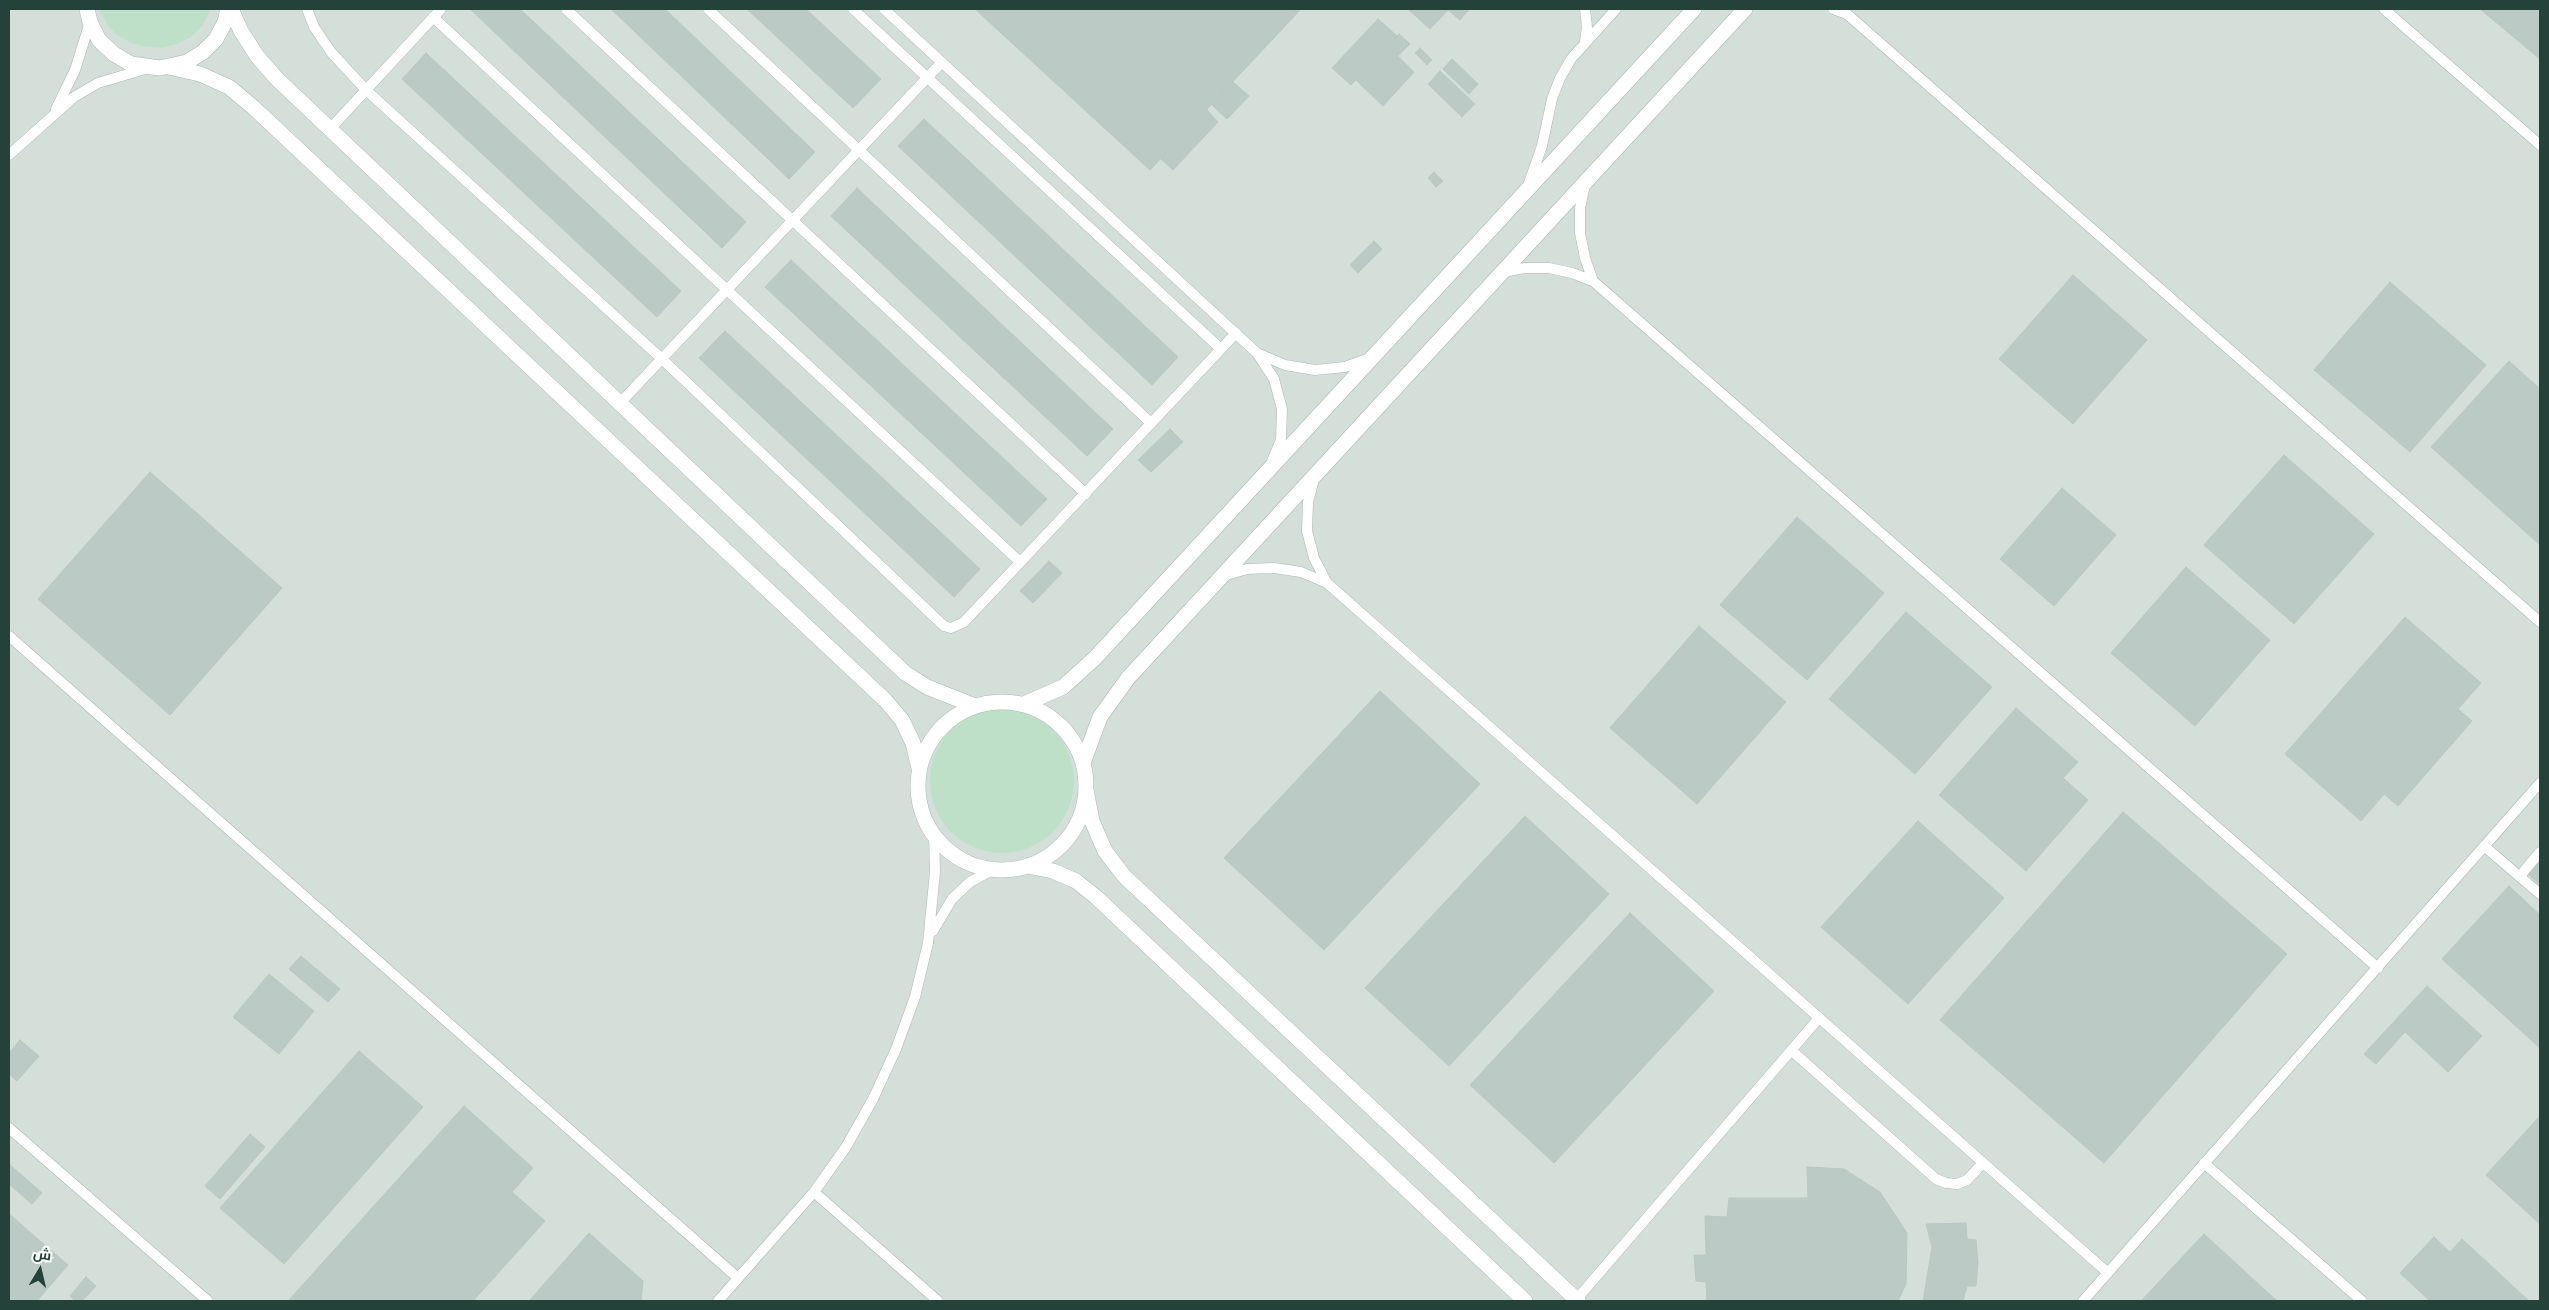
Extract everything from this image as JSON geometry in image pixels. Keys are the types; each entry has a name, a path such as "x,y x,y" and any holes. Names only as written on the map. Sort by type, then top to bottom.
{"street":[{"path":"169,68 187,62 203,52 216,38 230,9"},
{"path":"230,9 257,56 276,78 906,673 927,688 975,706"},
{"path":"1024,704 1050,693 1080,674 1694,9"},
{"path":"1083,763 1100,717 1112,696 1745,9"},
{"path":"88,16 99,40 114,54 131,64 200,74 222,84 254,107 886,700 902,720 913,743 919,768"},
{"path":"1526,1301 1096,897 1068,878 1053,871 1027,866 992,870 970,864 950,852 934,836 923,815 917,792 919,768 926,747 939,729 956,715 975,706 999,701 1024,704 1044,712 1061,726 1075,743 1083,763 1092,822 1105,851 1124,876 1577,1300"},
{"path":"1027,866 1050,855 1069,837 1081,815 1086,790"}],"lane":[{"path":"307,9 314,27 331,52 366,90 662,360 944,626 951,628 964,622 1236,333"},
{"path":"330,129 441,9"},
{"path":"566,9 1086,494"},
{"path":"708,9 1151,424"},
{"path":"853,9 1221,349"},
{"path":"884,9 1257,353 1274,379 1282,409 1281,440 1270,469"},
{"path":"1585,9 1587,27 1585,42"},
{"path":"1524,193 1542,146 1552,99 1560,78 1585,42 1616,9"},
{"path":"1833,9 1846,11 2540,622"},
{"path":"2384,9 2540,145"},
{"path":"52,114 75,70 88,16"},
{"path":"434,17 1020,562"},
{"path":"620,403 942,62"},
{"path":"9,155 52,114 74,97 98,83 150,68"},
{"path":"1585,183 1580,208 1580,233 1585,258 1593,281"},
{"path":"1502,272 1526,268 1549,268 1572,273 1593,281 2378,968"},
{"path":"1257,353 1285,365 1315,370 1345,367 1374,356"},
{"path":"1315,475 1308,502 1308,531 1314,558 1326,583"},
{"path":"1221,577 1247,569 1274,568 1302,572 1326,583 2108,1273"},
{"path":"9,636 738,1278"},
{"path":"2083,1301 2540,783"},
{"path":"718,1301 814,1192 860,1123 896,1049 915,997 928,943 935,872 934,836"},
{"path":"2484,846 2540,894"},
{"path":"2520,876 2540,852"},
{"path":"928,943 938,920 952,899 970,882 992,870"},
{"path":"1577,1300 1819,1018"},
{"path":"1791,1050 1936,1179 1946,1183 1962,1182 1967,1180 1983,1163"},
{"path":"9,1128 208,1301"},
{"path":"2204,1163 2362,1301"},
{"path":"814,1192 938,1301"}],"shaded area":[{"path":"9,9 2540,9 2540,1301 9,1301"}],"green space":[{"path":"99,9 211,9 202,26 191,37 177,44 162,48 146,47 131,43 117,35 107,24"},
{"path":"1002,709 1029,715 1042,721 1053,730 1062,741 1068,754 1074,781 1068,808 1062,821 1053,832 1042,841 1029,847 1002,853 975,847 962,841 951,832 942,821 936,808 930,781 936,754 942,741 951,730 962,721 975,715"}],"building":[{"path":"470,9 520,9 746,222 722,248"},
{"path":"611,9 665,9 815,152 789,179"},
{"path":"747,9 806,9 881,79 853,108"},
{"path":"975,9 1301,9 1150,170"},
{"path":"1408,9 1458,9 1464,15 1460,20 1448,10 1430,29"},
{"path":"1458,9 1470,9 1464,15"},
{"path":"2480,9 2540,9 2540,59"},
{"path":"1378,19 1397,36 1351,85 1332,68"},
{"path":"1399,34 1410,44 1398,56 1414,72 1383,106 1356,80"},
{"path":"1420,48 1432,60 1427,65 1415,53"},
{"path":"426,53 681,291 657,317 402,79"},
{"path":"1452,59 1478,84 1469,94 1443,69"},
{"path":"1440,71 1475,104 1462,117 1428,84"},
{"path":"1233,82 1249,96 1227,119 1212,105"},
{"path":"1207,110 1218,122 1173,170 1161,159"},
{"path":"924,119 1178,357 1152,385 898,146"},
{"path":"1434,172 1443,181 1436,187 1428,178"},
{"path":"857,188 1113,429 1087,456 831,216"},
{"path":"1374,241 1382,249 1358,273 1350,265"},
{"path":"791,260 1047,499 1021,526 765,287"},
{"path":"2073,275 2147,340 2073,424 1999,359"},
{"path":"2390,282 2486,365 2410,452 2314,370"},
{"path":"725,331 980,569 954,597 699,358"},
{"path":"2509,361 2540,389 2540,545 2431,447"},
{"path":"1170,429 1183,442 1151,472 1138,460"},
{"path":"2284,455 2374,534 2294,624 2204,545"},
{"path":"150,472 282,588 170,715 38,599"},
{"path":"2062,488 2116,535 2054,606 2000,559"},
{"path":"1797,517 1884,593 1807,680 1720,605"},
{"path":"1049,561 1062,573 1033,603 1020,591"},
{"path":"2186,567 2270,640 2195,726 2111,653"},
{"path":"1906,612 1992,687 1915,774 1829,699"},
{"path":"2405,617 2481,683 2458,709 2472,721 2398,806 2384,794 2361,821 2285,754"},
{"path":"1699,626 1786,702 1697,804 1610,728"},
{"path":"1380,691 1480,784 1324,950 1224,858"},
{"path":"2016,708 2078,762 2063,778 2088,800 2026,871 1939,795"},
{"path":"2123,812 2287,954 2104,1163 1940,1020"},
{"path":"1525,816 1609,894 1449,1066 1365,988"},
{"path":"1918,821 2004,898 1908,1004 1821,927"},
{"path":"2540,856 2540,885 2526,872"},
{"path":"2509,886 2540,915 2540,1048 2442,959"},
{"path":"1630,913 1714,991 1554,1163 1470,1085"},
{"path":"301,956 340,989 328,1002 289,969"},
{"path":"269,974 314,1011 279,1054 233,1017"},
{"path":"2427,986 2482,1036 2448,1072 2405,1032 2376,1064 2364,1054"},
{"path":"20,1040 39,1056 17,1081 9,1074 9,1053"},
{"path":"359,1051 423,1107 284,1264 220,1208"},
{"path":"464,1106 533,1168 512,1192 545,1221 473,1301 289,1300"},
{"path":"2540,1116 2540,1224 2486,1175"},
{"path":"250,1134 265,1147 220,1199 205,1186"},
{"path":"9,1164 42,1193 32,1204 9,1184"},
{"path":"1807,1167 1844,1169 1880,1192 1907,1233 1906,1284 1898,1301 1707,1301 1706,1282 1696,1281 1694,1255 1706,1255 1705,1216 1727,1217 1729,1198 1808,1198"},
{"path":"9,1214 68,1265 37,1301 24,1301 9,1288"},
{"path":"1966,1223 1967,1239 1976,1240 1978,1263 1976,1286 1967,1286 1963,1301 1923,1301 1932,1247 1926,1224"},
{"path":"589,1233 643,1281 641,1301 529,1301"},
{"path":"2204,1234 2277,1301 2141,1301"},
{"path":"2434,1237 2450,1252 2462,1239 2529,1301 2430,1301 2400,1273"},
{"path":"86,1277 96,1286 82,1301 75,1301 70,1296"},
{"path":"9,1288 24,1301 9,1301"}]}
